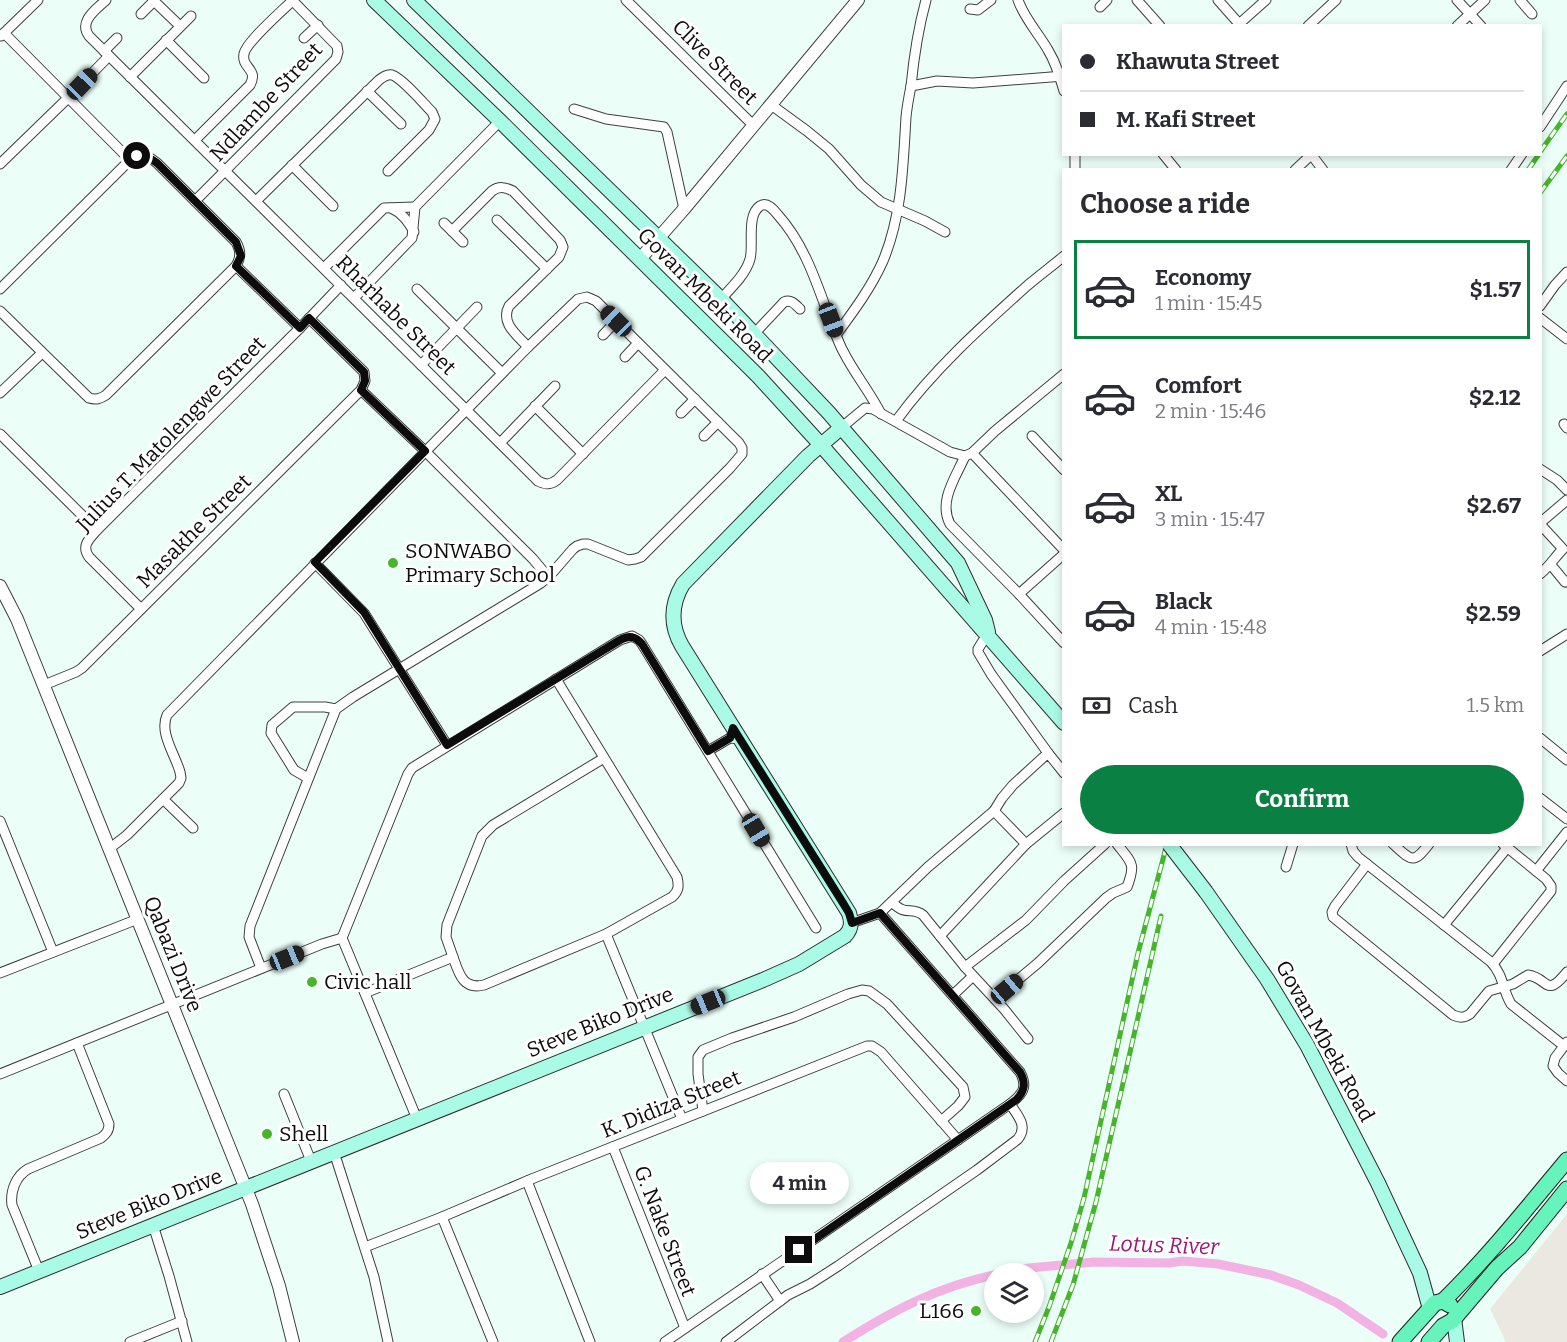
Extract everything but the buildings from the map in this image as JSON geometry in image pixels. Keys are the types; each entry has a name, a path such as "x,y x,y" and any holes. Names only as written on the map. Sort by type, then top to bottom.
{"main road":[{"name":"Govan Mbeki Road","path":"374,0 740,357 821,445 986,639 1062,721"},
{"name":"Govan Mbeki Road","path":"414,0 721,299 842,427 958,563 985,620 986,639"},
{"path":"842,427 821,445 683,584 675,600 673,619 677,638 734,735 843,903 852,923"},
{"name":"Govan Mbeki Road","path":"1171,846 1263,972 1307,1045 1378,1183 1436,1305"},
{"name":"Steve Biko Drive","path":"0,1287 763,980 799,964 846,936 852,923"},
{"path":"1404,1338 1474,1270 1567,1160"},
{"path":"1429,1342 1497,1268 1520,1247 1567,1189"},
{"path":"1448,1303 1452,1307 1454,1312 1448,1322 1438,1326 1433,1323 1429,1314 1436,1305 1448,1303"},
{"path":"1448,1322 1456,1342"}],"street":[{"path":"38,0 2,35 130,160"},
{"name":"Rharhabe Street","path":"106,0 87,19 85,27 88,36 538,481 547,484 557,480 665,370"},
{"path":"141,14 154,0 180,26"},
{"path":"195,140 250,85 253,77 243,59 244,53 255,38 292,0"},
{"name":"Ndlambe Street","path":"195,201 336,59 337,46 292,0"},
{"name":"Clive Street","path":"626,0 753,125"},
{"path":"640,259 858,0"},
{"path":"836,335 858,305 878,271 898,210 916,37 926,0"},
{"path":"970,9 978,10 991,0"},
{"path":"910,86 937,81 973,83 1062,76 1018,0"},
{"path":"1137,0 1158,24"},
{"path":"1218,0 1239,24"},
{"path":"1241,24 1266,0"},
{"path":"1310,24 1336,0"},
{"path":"1457,0 1478,24"},
{"path":"1458,24 1485,0"},
{"path":"1520,0 1532,14"},
{"path":"130,77 191,16"},
{"name":"Ndlambe Street","path":"304,38 318,26"},
{"path":"0,164 68,98 117,38"},
{"path":"166,40 204,78"},
{"path":"256,201 367,91 383,76 388,75 400,80 432,112 435,119 429,130 388,171"},
{"path":"1542,123 1567,86"},
{"path":"367,91 402,124"},
{"path":"770,105 829,149 881,202 926,221 945,232"},
{"path":"574,109 606,119 661,126 666,129 684,209"},
{"path":"354,298 408,244 414,232 415,207 500,121"},
{"path":"0,289 130,160 142,154 157,163 236,242 241,256 236,266 100,399 89,398 0,311"},
{"path":"1165,156 1174,168"},
{"path":"1297,168 1310,156"},
{"path":"1312,156 1321,168"},
{"path":"292,165 333,206"},
{"path":"452,231 492,191 497,188 508,189 513,191 562,243 560,257 509,306 506,312 507,324 528,346"},
{"path":"721,299 750,262 755,212 763,204 769,206 788,227 802,249 842,350 881,414"},
{"path":"324,268 381,210 388,207 415,207"},
{"path":"388,207 398,211 414,232"},
{"path":"497,220 547,269"},
{"path":"444,223 463,242"},
{"path":"896,421 914,396 946,362 997,313 1062,258"},
{"path":"236,266 300,328"},
{"path":"1542,303 1567,272"},
{"name":"Julius T. Matolengwe Street","path":"141,609 89,558 85,545 97,530 300,328 340,285"},
{"path":"417,289 502,373"},
{"path":"110,849 128,835 176,787 181,778 164,725 167,715 528,346 581,297 587,297 596,302 718,422 742,448 742,454 647,552 635,560 628,560 588,544 578,546 548,577 336,709 249,932 250,942 261,968"},
{"path":"754,334 784,302 792,302 800,309"},
{"path":"421,365 477,308"},
{"path":"309,318 364,372 365,381 361,390 425,451 548,577"},
{"path":"1542,320 1567,339"},
{"path":"603,335 616,321"},
{"path":"625,357 638,343"},
{"path":"0,393 42,353"},
{"path":"1062,376 969,455 947,497 946,504 948,519 953,528 1062,641"},
{"path":"500,443 555,386"},
{"name":"Masakhe Street","path":"44,685 82,668 361,390"},
{"path":"681,413 695,399"},
{"path":"536,406 583,454"},
{"path":"842,427 866,408 873,409 951,452 969,455 1062,550"},
{"path":"704,436 718,422"},
{"path":"0,435 97,530"},
{"path":"1032,436 1062,468"},
{"path":"1542,470 1567,490"},
{"path":"1542,522 1567,500"},
{"path":"1542,526 1563,549 1542,572"},
{"path":"1019,594 1062,554"},
{"path":"315,562 364,612 447,745"},
{"path":"1551,565 1565,582 1567,581"},
{"name":"Qabazi Drive","path":"0,586 17,619 246,1187 269,1251 292,1342"},
{"path":"1542,650 1567,634"},
{"path":"417,1119 342,938 408,774 416,765 447,745 620,640 629,636 642,644 816,928"},
{"path":"986,639 978,649 980,656 1062,770"},
{"path":"556,679 677,877 678,889 672,897 606,934 478,986 468,984 461,976 453,957 446,937 447,925 484,831 604,758"},
{"path":"308,778 294,770 272,737 272,725 293,707 336,709"},
{"path":"708,751 734,735"},
{"path":"1542,740 1567,760"},
{"path":"852,923 880,913 928,867 994,811 1013,785 1048,753"},
{"path":"163,799 193,828"},
{"path":"1542,800 1567,819"},
{"path":"994,811 1026,844"},
{"path":"940,936 1026,844 1062,815"},
{"path":"0,821 53,952"},
{"path":"1536,871 1567,832"},
{"path":"965,967 1026,920 1103,846"},
{"path":"994,999 1038,963 1106,898 1127,887 1132,867 1118,846"},
{"path":"1286,867 1292,846"},
{"path":"1352,846 1358,857 1493,964 1500,974 1511,1004 1565,1044 1555,1058 1553,1066 1558,1074 1567,1081"},
{"path":"1395,846 1413,859 1421,855 1428,846"},
{"path":"1444,926 1505,846 1546,879 1551,886 1551,891 1493,964"},
{"path":"1367,864 1333,909 1332,915 1335,920 1458,1017 1466,1017 1470,1014 1489,991 1513,984 1528,975 1536,977 1544,984 1554,986 1567,972"},
{"path":"892,902 901,910 919,912 1028,1039"},
{"path":"665,1342 1010,1104 1023,1090 1024,1079 1020,1072 880,913"},
{"path":"0,974 138,919"},
{"path":"606,934 682,1119"},
{"path":"0,1074 261,968 342,938"},
{"path":"365,993 453,957"},
{"path":"953,995 974,976"},
{"path":"703,1111 698,1057 703,1050 862,990 869,991 887,1004 963,1088 965,1097 963,1101 941,1121"},
{"path":"39,1271 12,1205 12,1193 17,1179 28,1169 101,1138 109,1128 76,1043"},
{"name":"K. Didiza Street","path":"365,1247 861,1048 872,1046 881,1052 958,1140"},
{"path":"284,1094 310,1161"},
{"path":"726,1342 780,1301 838,1266 1018,1139 1022,1135 1023,1127 1010,1104"},
{"name":"G. Nake Street","path":"613,1147 685,1328"},
{"path":"334,1152 374,1277 388,1342"},
{"path":"527,1181 590,1342"},
{"path":"442,1217 493,1342"},
{"path":"153,1225 187,1342"},
{"path":"762,1274 780,1301"},
{"path":"130,1342 182,1321"}],"shaded area":[{"path":"1567,1214 1567,1342 1506,1342 1490,1309"}],"waterway":[{"name":"Lotus River","path":"1044,1267 1094,1262 1169,1263 1183,1261 1218,1264 1271,1275 1299,1285 1337,1303 1383,1334"},
{"name":"Lotus River","path":"843,1342 916,1301 953,1286 984,1277"}],"railway":[{"path":"1542,149 1567,114"},
{"path":"1529,168 1538,156"},
{"path":"1542,190 1567,156"},
{"path":"1035,1342 1071,1243 1084,1198 1138,953 1166,846"},
{"path":"1051,1342 1073,1285 1096,1202 1161,916"}],"place":[{"name":"SONWABO Primary School","path":"393,563"},
{"name":"Civic hall","path":"312,982"},
{"name":"Shell","path":"267,1134"},
{"name":"L166","path":"976,1311"}],"route":[{"path":"137,156 142,154 157,163 236,242 241,256 236,266 300,328 309,318 364,372 365,381 361,390 425,451 315,562 364,612 447,745 625,637 634,637 642,644 708,751 730,738 733,728 843,903 852,923 880,913 1020,1072 1025,1085 1016,1100 799,1250"}]}
